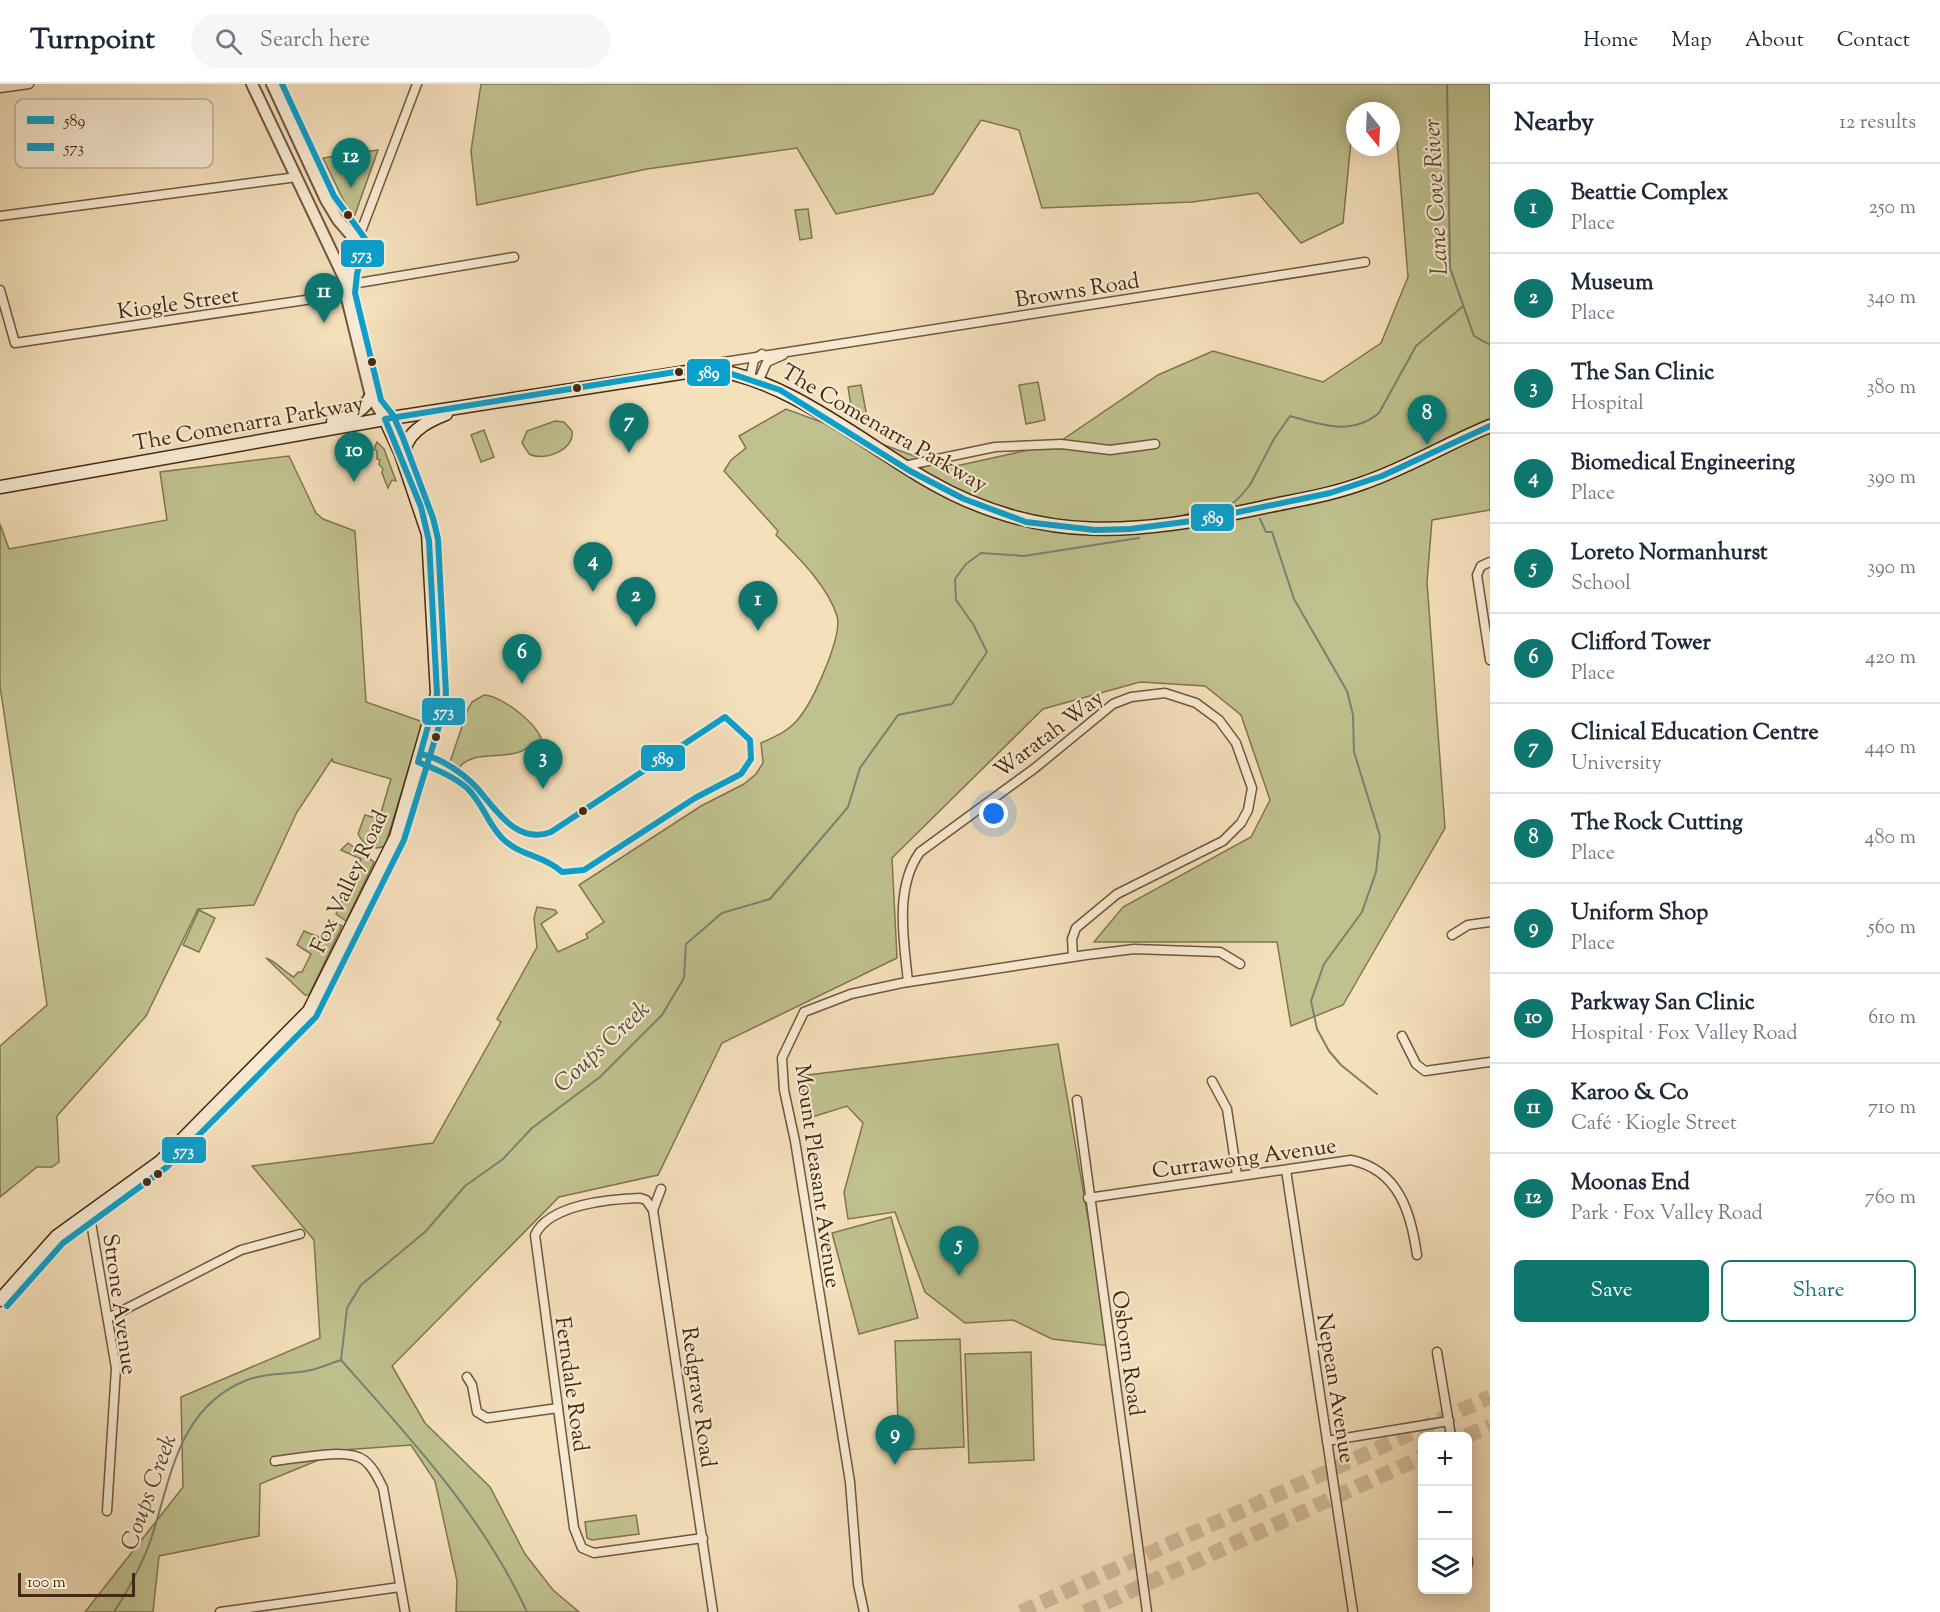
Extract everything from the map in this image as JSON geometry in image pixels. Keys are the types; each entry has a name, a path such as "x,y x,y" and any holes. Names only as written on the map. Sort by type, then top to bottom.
{"main road":[{"name":"The Comenarra Parkway","path":"0,486 385,419 675,372 706,369 726,370 754,379 805,405 903,466 994,512 1061,527 1112,531 1172,525 1335,492 1393,472 1490,426"},
{"path":"297,434 350,416 366,405 370,396"},
{"path":"403,460 406,442 417,430 466,406"},
{"name":"Fox Valley Road","path":"0,1300 57,1236 89,1210 161,1161 309,1011 396,837 437,694 428,534 403,460 385,419"}],"street":[{"path":"0,88 28,84"},
{"path":"252,84 346,287"},
{"path":"272,84 326,200 338,220 357,242"},
{"name":"Fox Valley Road","path":"385,419 370,396 346,287 357,242 417,84"},
{"path":"0,216 297,177"},
{"name":"Kiogle Street","path":"0,290 15,343 514,257"},
{"name":"Browns Road","path":"675,372 763,354 795,351 1365,262"},
{"name":"Browns Road","path":"754,379 767,362 795,351"},
{"path":"754,379 754,360 763,354"},
{"path":"903,466 995,447 1060,444 1110,450 1155,444"},
{"path":"1490,562 1481,566 1477,575 1490,660"},
{"name":"Waratah Way","path":"908,982 903,903 913,861 920,852 1035,768 1113,704 1131,697 1165,693 1196,703 1219,720 1236,743 1252,788 1248,810 1241,823 1223,841 1194,858 1128,886 1076,928 1072,939 1073,956"},
{"path":"1452,935 1468,925 1490,922"},
{"name":"Mount Pleasant Avenue","path":"864,1612 858,1584 850,1482 795,1141 784,1090 782,1058 804,1012 850,994 908,982 1073,956 1134,949 1220,952 1240,964"},
{"path":"1402,1036 1416,1064 1425,1071 1490,1062"},
{"path":"1212,1081 1227,1109 1237,1175"},
{"name":"Osborn Road","path":"1077,1100 1088,1198 1147,1612"},
{"name":"Currawong Avenue","path":"1088,1198 1351,1160 1381,1173 1398,1192 1409,1211 1417,1255"},
{"name":"Nepean Avenue","path":"1286,1170 1353,1612"},
{"name":"Redgrave Road","path":"661,1189 653,1210 713,1612"},
{"name":"Ferndale Road","path":"653,1210 646,1200 640,1198 590,1204 561,1212 538,1229 536,1248 575,1536 582,1548 594,1553 703,1538"},
{"name":"Strone Avenue","path":"89,1210 116,1368 107,1511"},
{"path":"108,1318 241,1250 300,1234"},
{"path":"1437,1352 1450,1432"},
{"path":"467,1377 472,1386 477,1412 487,1418 558,1408"},
{"path":"1327,1441 1449,1420"},
{"path":"275,1461 335,1454 363,1458 375,1472 383,1488 405,1612"},
{"path":"220,1612 400,1587"}],"green space":[{"path":"481,84 1490,84 1490,510 1432,520 1427,582 1445,828 1343,1005 1291,1026 1277,942 1094,942 1123,907 1251,837 1270,800 1241,715 1205,686 1140,682 1043,709 892,858 897,958 722,1043 658,1175 559,1197 392,1366 425,1423 490,1487 525,1554 553,1590 579,1612 456,1612 457,1581 435,1481 411,1445 343,1450 260,1484 259,1536 159,1556 153,1612 85,1612 183,1487 181,1397 320,1338 314,1240 252,1166 433,1143 501,1022 497,1019 537,947 534,918 537,907 555,910 557,913 541,924 558,952 588,938 586,934 604,922 579,885 701,806 744,784 756,774 763,763 761,743 791,726 812,698 836,638 837,616 819,583 776,535 778,531 724,471 731,460 746,448 739,436 786,409 947,468 1056,444 1158,375 1213,351 1323,382 1381,343 1408,277 1398,156 1400,156 1400,102 1346,102 1346,156 1350,156 1343,223 1301,243 1258,193 1192,202 1042,208 1019,130 981,120 933,194 836,214 797,148 647,169 477,205 471,151"},
{"path":"378,150 353,220 323,158"},
{"path":"808,209 812,238 800,240 795,210"},
{"path":"1038,382 1045,420 1026,424 1019,385"},
{"path":"861,385 867,417 853,419 848,387"},
{"path":"555,421 564,422 572,431 569,444 564,449 550,455 529,454 522,443 527,431"},
{"path":"484,430 494,457 481,462 471,435"},
{"path":"377,442 384,449 396,481 392,480 388,488 382,473 383,469 379,464 380,460 377,459 377,451 374,449"},
{"path":"289,456 316,513 323,519 355,531 366,702 423,722 385,846 377,848 369,846 358,834 365,815 379,819 391,779 333,762 332,759 297,812 254,905 198,909 146,1016 57,1116 59,1162 52,1167 37,1167 0,1197 0,1046 47,1005 0,686 0,524 9,549 167,520 160,472"},
{"path":"484,695 501,701 520,713 536,729 543,745 537,748 532,743 516,753 474,758 459,768 450,762 468,709 472,702"},
{"path":"348,843 374,862 346,921 336,914 361,859 341,850"},
{"path":"199,910 215,918 199,952 183,945"},
{"path":"330,921 342,926 309,995 305,995 266,958 294,977 298,972 302,972 311,954 297,945 304,931 321,938"},
{"path":"1058,1044 1110,1346 1052,1339 1013,1320 965,1323 925,1292 895,1212 848,1219 844,1192 863,1123 847,1106 809,1118 800,1076"},
{"path":"891,1217 918,1318 859,1334 832,1233"},
{"path":"960,1339 964,1447 899,1450 895,1341"},
{"path":"1031,1352 1034,1460 969,1463 965,1354"},
{"path":"636,1515 639,1534 592,1540 587,1538 585,1522"}],"waterway":[{"name":"Lane Cove River","path":"1447,84 1450,268 1474,336 1490,345"},
{"name":"Coups Creek","path":"1251,483 1274,439 1290,416 1313,423 1347,426 1369,420 1379,413 1416,346 1462,307"},
{"name":"Coups Creek","path":"1180,517 1192,512 1226,507 1242,495 1252,482"},
{"name":"Lane Cove River","path":"1260,519 1266,532 1272,532 1294,599 1347,691 1353,715 1354,752 1380,836 1376,872 1362,912 1324,964 1311,1001 1317,1029 1329,1051 1341,1065 1377,1094"},
{"name":"Coups Creek","path":"114,1612 134,1578 146,1551 180,1449 191,1427 205,1409 223,1392 247,1380 311,1370 341,1360 347,1308 361,1285 425,1232 465,1186 503,1159 532,1128 600,1077 662,1015 684,978 686,944 722,913 770,899 848,807 860,768 898,715 952,704 987,652 973,624 956,600 955,579 966,564 981,553 1024,556 1139,538"},
{"path":"341,1360 419,1449 467,1511 489,1543 527,1612"}],"tunnel":[{"path":"1021,1612 1490,1397"},
{"path":"1472,1434 1490,1426"},
{"path":"1085,1612 1418,1459"}],"transit line":[{"name":"573","path":"7,1306 63,1243 167,1167 316,1017 404,840 444,710 446,694 438,539 433,518 403,438 393,415 381,400 355,293 357,274 366,240 334,196 282,84"},
{"name":"589","path":"421,754 444,763 465,777 500,815 518,830 539,835 551,832 725,717 750,740 751,759 741,774 695,798 584,870 562,872 548,862 508,844 467,788 450,776 418,762 437,694 429,541 421,507 385,419 675,372 729,373 780,390 910,471 964,499 1026,522 1095,530 1130,529 1200,520 1330,493 1382,476 1490,426"}],"place":[{"name":"Moonas End","path":"351,188"},
{"name":"Karoo & Co","path":"324,323"},
{"name":"The Rock Cutting","path":"1427,445"},
{"name":"Clinical Education Centre","path":"629,453"},
{"name":"Parkway San Clinic","path":"354,482"},
{"name":"Biomedical Engineering","path":"593,592"},
{"name":"Museum","path":"636,627"},
{"name":"Beattie Complex","path":"758,631"},
{"name":"Clifford Tower","path":"522,684"},
{"name":"The San Clinic","path":"543,789"},
{"name":"Loreto Normanhurst","path":"959,1276"},
{"name":"Uniform Shop","path":"895,1465"}]}
